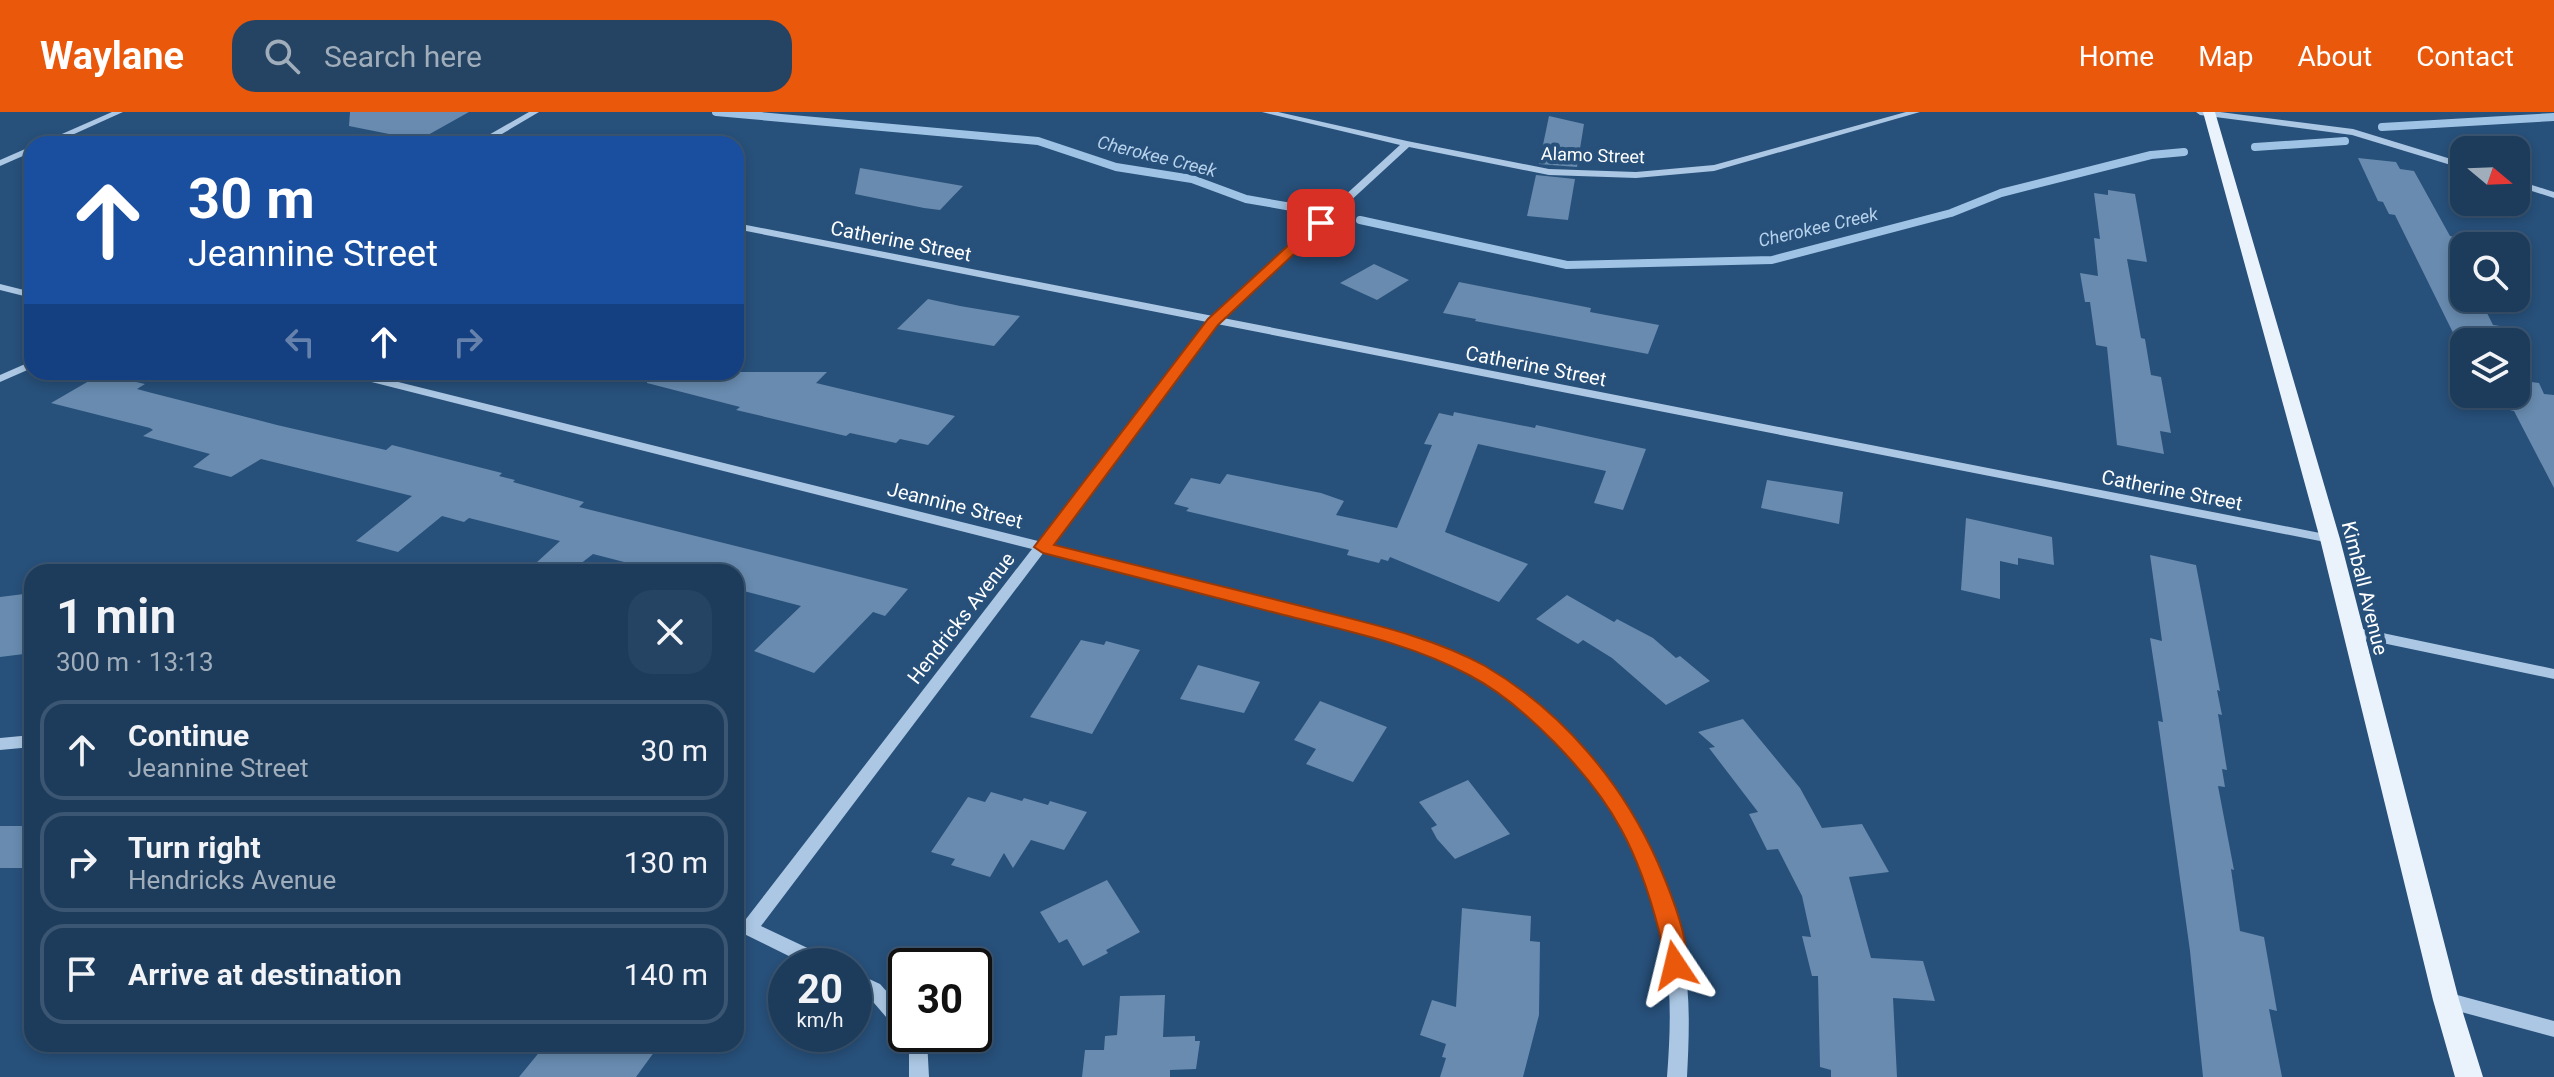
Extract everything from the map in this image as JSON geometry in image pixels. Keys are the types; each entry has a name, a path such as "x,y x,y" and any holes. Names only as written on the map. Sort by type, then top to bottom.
{"main road":[{"name":"Kimball Avenue","path":"2206,112 2330,539 2446,1000 2469,1077"}],"street":[{"path":"63,136 119,112"},
{"path":"492,136 535,112"},
{"name":"Alamo Street","path":"1266,112 1549,172 1636,175 1714,168 1916,112"},
{"path":"2206,112 2353,132 2450,162"},
{"name":"Hendricks Avenue","path":"744,923 1043,547 1213,322 1407,144"},
{"path":"0,163 24,152"},
{"path":"2530,187 2554,195"},
{"name":"Catherine Street","path":"744,228 2330,539"},
{"path":"0,287 24,293"},
{"path":"0,379 24,368"},
{"name":"Jeannine Street","path":"376,380 1393,636 1475,670 1513,694 1547,723 1601,782 1631,827 1654,878 1671,934 1679,996 1680,1054 1677,1077"},
{"path":"2354,632 2554,674"},
{"path":"0,744 24,742"},
{"name":"Hendricks Avenue","path":"744,924 791,948"},
{"path":"872,989 888,1006"},
{"path":"2446,1000 2554,1029"},
{"path":"918,1052 919,1077"}],"building":[{"path":"350,112 469,112 426,136 399,136 349,126"},
{"path":"1549,116 1584,124 1577,167 1539,164"},
{"path":"2358,158 2396,162 2400,169 2414,171 2450,236 2450,312 2486,312 2493,325 2501,328 2451,328 2395,215 2389,214 2383,202 2378,201"},
{"path":"860,168 963,186 940,210 924,208 855,194"},
{"path":"1536,175 1575,179 1568,220 1527,216"},
{"path":"2108,190 2135,194 2147,262 2127,259 2151,375 2161,377 2171,433 2160,431 2164,454 2117,445 2107,347 2096,345 2090,302 2085,302 2080,273 2098,276 2094,238 2100,239 2094,193 2108,195"},
{"path":"1374,264 1409,280 1377,300 1340,283"},
{"path":"1459,282 1659,325 1648,354 1443,313"},
{"path":"928,299 1020,316 994,346 897,329"},
{"path":"744,372 827,372 816,383 955,416 928,445 900,439 896,443 850,433 846,436 736,410 740,407 647,383 647,380 744,380"},
{"path":"91,380 127,380 145,384 137,389 277,425 386,450 392,445 502,473 499,476 515,480 513,482 584,502 579,507 908,589 885,616 873,612 814,673 754,651 801,606 744,591 744,564 632,564 593,554 580,564 540,564 536,563 560,541 469,518 464,522 442,516 398,552 356,541 412,496 261,459 231,477 193,467 210,454 143,436 153,430 150,428 51,403"},
{"path":"2530,380 2539,383 2544,394 2554,395 2554,488 2514,411 2510,410 2530,408"},
{"path":"1454,412 1535,428 1536,425 1646,449 1623,510 1594,503 1606,471 1478,444 1445,532 1528,564 1499,602 1390,557 1388,561 1381,559 1379,563 1347,555 1349,550 1186,511 1189,508 1174,504 1191,478 1220,484 1227,474 1321,493 1344,501 1336,515 1397,528 1432,445 1424,444 1439,413 1453,416"},
{"path":"1767,480 1843,492 1839,524 1761,508"},
{"path":"1966,518 2052,537 2054,565 2018,558 2018,565 2000,561 2000,599 1961,590"},
{"path":"2150,555 2196,565 2220,691 2217,690 2222,715 2218,714 2227,770 2222,769 2225,787 2218,786 2234,870 2231,869 2240,931 2264,937 2277,1011 2269,1009 2282,1077 2203,1077 2190,951 2158,721 2163,722 2150,638 2162,641"},
{"path":"24,594 24,654 0,657 0,597"},
{"path":"1567,595 1614,622 1617,619 1653,638 1710,681 1666,705 1612,658 1583,640 1578,644 1536,619"},
{"path":"1081,640 1104,645 1106,641 1140,650 1092,734 1030,717"},
{"path":"1198,665 1260,682 1244,713 1180,699"},
{"path":"1320,701 1387,727 1353,782 1306,764 1316,749 1294,740"},
{"path":"1743,719 1800,788 1822,828 1862,824 1889,872 1849,877 1871,958 1923,961 1935,1001 1893,998 1897,1077 1831,1077 1831,1070 1820,1067 1818,976 1812,976 1802,936 1811,937 1802,896 1778,849 1767,850 1749,814 1758,812 1709,748 1715,747 1698,732"},
{"path":"1468,780 1510,834 1455,859 1437,839 1431,828 1437,825 1419,802"},
{"path":"991,792 1048,805 1050,801 1087,812 1064,850 1031,840 1013,868 1004,853 990,877 951,865 955,859 931,852 968,797 985,802"},
{"path":"0,826 24,826 24,868 0,868"},
{"path":"1107,880 1140,932 1083,966 1067,939 1059,943 1040,912"},
{"path":"1462,908 1531,916 1530,941 1540,942 1539,1015 1523,1077 1440,1077 1446,1058 1442,1057 1446,1044 1420,1035 1432,1000 1456,1007"},
{"path":"1165,995 1163,1037 1195,1036 1195,1041 1200,1041 1196,1069 1170,1070 1170,1077 1082,1077 1085,1050 1104,1050 1105,1036 1117,1035 1120,996"},
{"path":"539,1052 654,1052 636,1077 519,1077"}],"waterway":[{"name":"Cherokee Creek","path":"716,112 1038,141 1116,167 1192,179 1246,199 1303,209"},
{"name":"Cherokee Creek","path":"2382,127 2554,117"},
{"name":"Cherokee Creek","path":"2255,147 2345,141"},
{"name":"Cherokee Creek","path":"1360,220 1567,265 1772,260 1951,213 2001,193 2151,155 2184,152"}],"route":[{"path":"1321,223 1213,322 1043,547 1393,636 1475,670 1513,694 1583,759 1610,793 1631,827 1654,878 1671,934 1675,965"}]}
